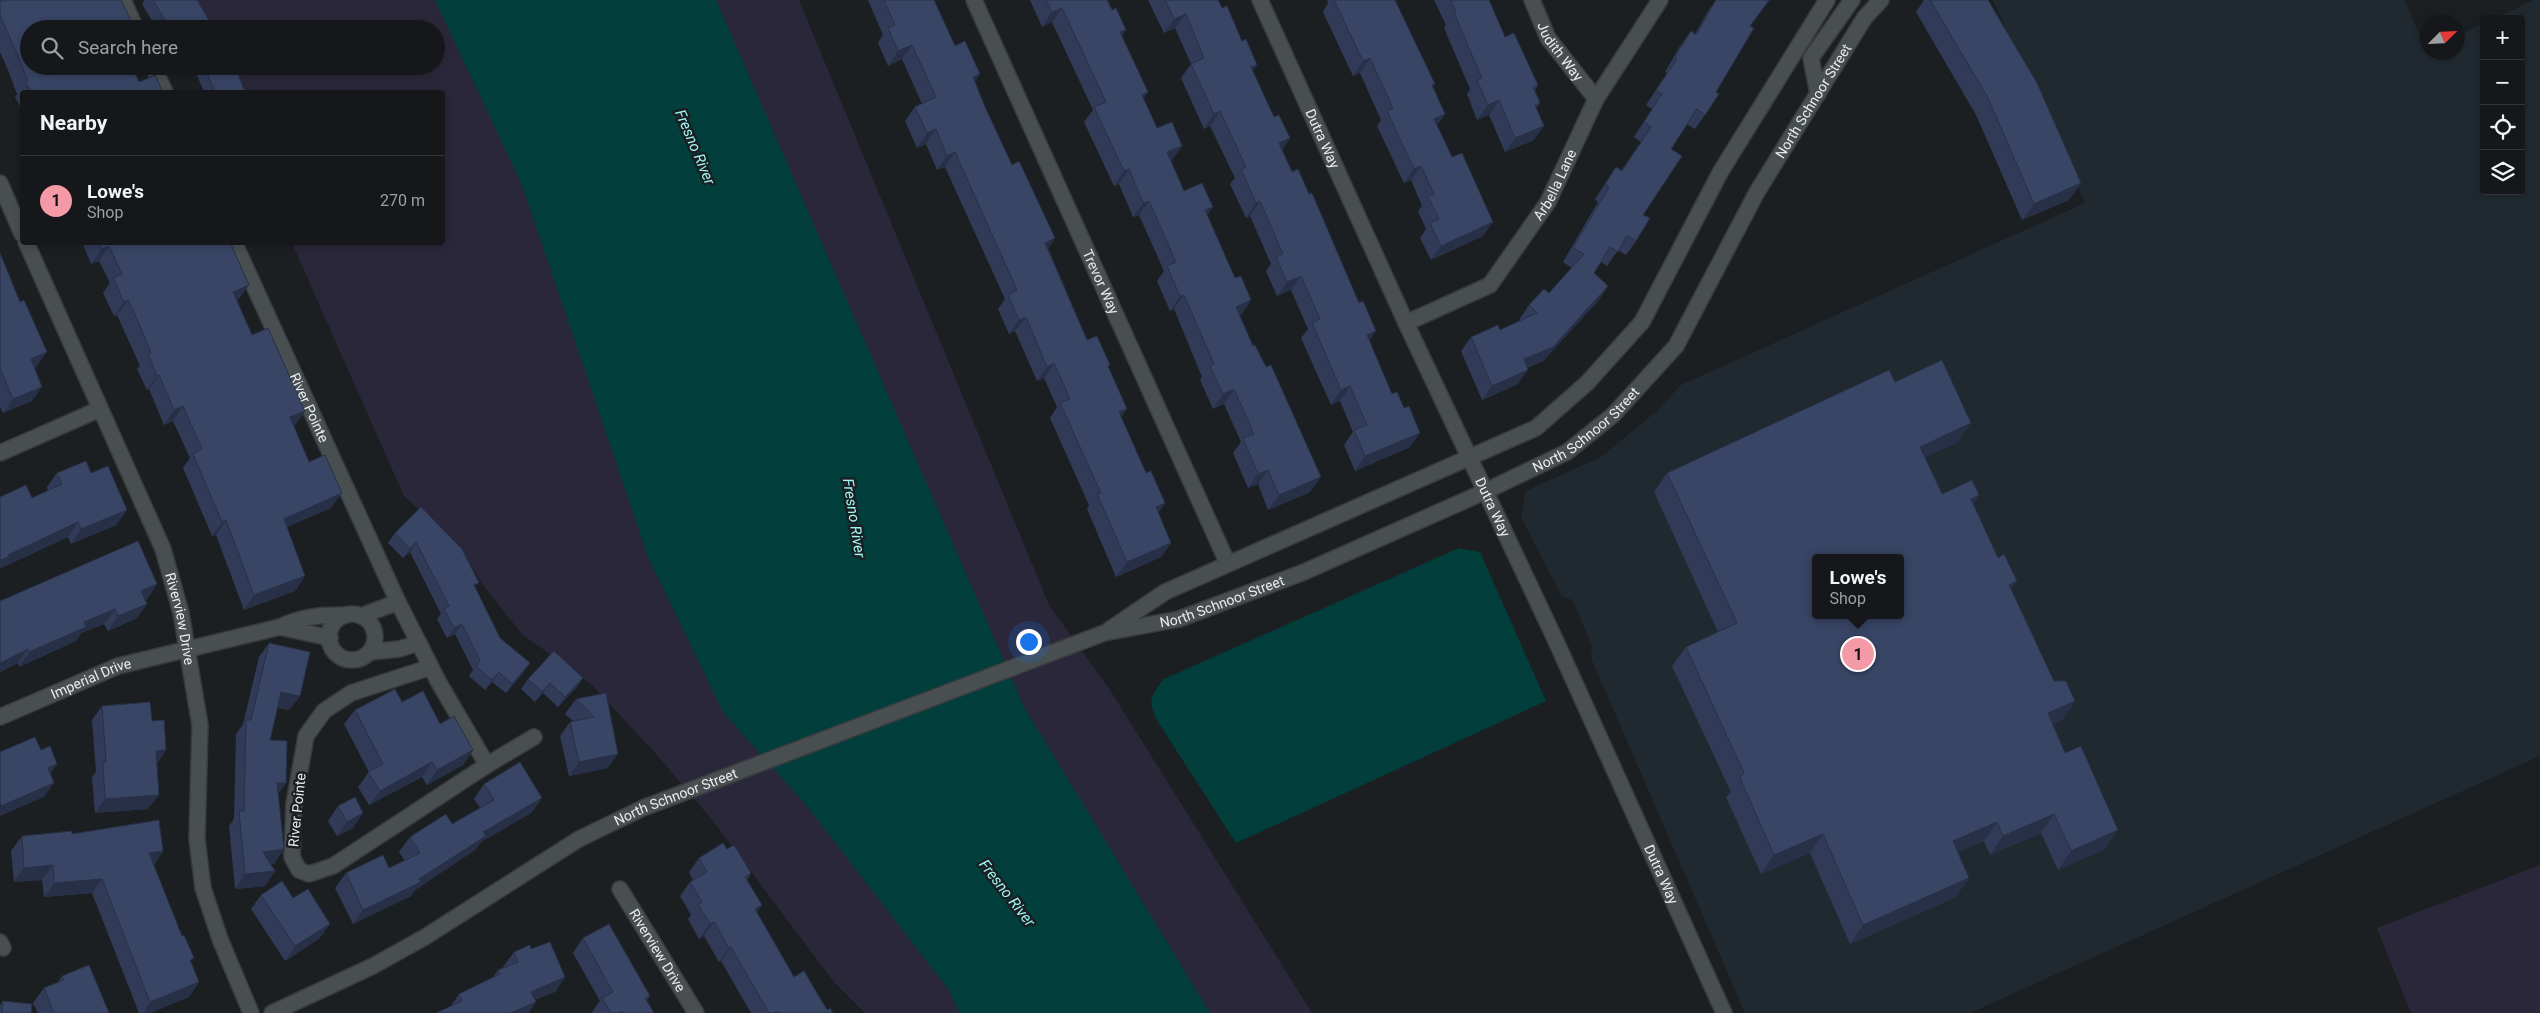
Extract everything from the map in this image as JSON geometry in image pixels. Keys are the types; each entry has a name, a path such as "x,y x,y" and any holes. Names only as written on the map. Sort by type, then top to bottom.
{"street":[{"path":"123,0 132,20"},
{"name":"Trevor Way","path":"974,0 1228,564"},
{"name":"Dutra Way","path":"1260,0 1406,323 1555,640 1724,1013"},
{"name":"Judith Way","path":"1532,0 1548,38 1596,98"},
{"name":"Arbella Lane","path":"1406,323 1490,285 1548,202 1596,98 1660,0"},
{"name":"North Schnoor Street","path":"1104,634 1165,592 1536,428 1587,383 1642,322 1721,171 1827,0"},
{"path":"1818,94 1811,58 1852,0"},
{"name":"North Schnoor Street","path":"272,1013 373,966 416,942 580,839 644,808 703,784 1104,634 1179,619 1304,572 1484,492 1567,452 1614,416 1676,346 1757,192 1865,17 1881,0"},
{"path":"157,75 164,90"},
{"path":"0,183 20,229"},
{"name":"Riverview Drive","path":"27,245 163,549 181,613 200,725 197,839 203,888 220,939 251,1013"},
{"name":"River Pointe","path":"235,245 398,602 431,668 487,765"},
{"path":"0,452 100,409"},
{"path":"398,602 353,615 334,624 330,638 336,653 342,657 357,660 370,652 399,649 419,643"},
{"path":"186,651 280,627 296,619 316,615 353,615 367,619 374,631 374,645 370,652"},
{"path":"280,627 330,638"},
{"name":"Imperial Drive","path":"0,717 118,666 186,651"},
{"name":"River Pointe","path":"431,668 351,693 324,711 306,736 294,804 292,857 299,870 309,874 332,866 487,765 534,737"},
{"name":"Riverview Drive","path":"620,889 696,1013"}],"shaded area":[{"path":"189,0 799,0 1049,605 1110,690 1312,1013 865,1013 834,982 713,821 657,755 591,684 522,634 486,589 460,548 404,496 293,245 445,245 445,90 238,90 232,75 445,75 445,20 201,20"},
{"path":"1993,0 2404,0 2420,35 2420,60 2465,60 2465,32 2480,25 2480,195 2525,195 2525,15 2502,15 2534,0 2540,0 2540,756 1970,1013 1745,1013 1591,658 1592,647 1573,600 1562,597 1521,517 1526,491 1601,457 1658,410 1681,385 2085,203"},
{"path":"2540,865 2540,1013 2411,1013 2377,928"}],"water":[{"name":"Fresno River","path":"435,0 716,0 1024,707 1210,1013 960,1013 948,989 806,805 723,712 648,557 522,185"},
{"path":"1459,548 1480,552 1546,701 1236,843 1153,712 1153,696 1164,679"}],"building":[{"path":"5,0 121,0 131,20 20,20 20,61 0,15 0,2"},
{"path":"153,0 197,0 209,20 165,20"},
{"path":"884,0 934,0 955,46 965,41 980,74 973,77 985,107 1012,165 1019,161 1055,238 1045,243 1087,340 1097,336 1110,365 1108,366 1127,409 1119,412 1146,473 1151,471 1165,503 1156,507 1171,543 1127,562 1097,494 1101,493 1060,403 1070,399 1054,363 1047,367 1026,317 1019,320 1008,295 1017,290 955,152 947,156 936,129 927,133 915,107 936,97 912,45 898,51 888,28 895,25"},
{"path":"1046,0 1107,0 1112,10 1116,8 1126,30 1120,32 1148,92 1142,95 1157,128 1172,122 1182,146 1167,152 1184,191 1202,183 1213,207 1205,210 1235,278 1241,276 1251,300 1236,307 1253,346 1255,345 1266,367 1271,365 1321,477 1279,495 1268,470 1258,474 1243,438 1254,434 1234,389 1223,394 1210,366 1214,364 1184,295 1180,296 1167,266 1176,262 1149,201 1143,203 1129,169 1124,171 1094,107 1106,102 1062,8 1052,12"},
{"path":"1165,0 1218,0 1222,8 1227,6 1242,41 1246,39 1257,65 1251,67 1274,117 1279,115 1290,138 1279,143 1292,172 1298,169 1309,194 1312,193 1359,303 1363,301 1376,331 1367,335 1392,394 1397,392 1404,408 1409,406 1420,433 1365,456 1354,430 1367,425 1350,386 1341,390 1312,323 1320,319 1301,276 1287,282 1276,257 1283,254 1260,201 1256,203 1241,169 1246,167 1220,111 1214,114 1191,64 1204,58 1186,14 1174,19"},
{"path":"1334,0 1395,0 1435,84 1432,85 1445,114 1434,119 1452,157 1462,153 1493,222 1441,246 1430,223 1439,219 1428,197 1434,194 1421,166 1414,169 1387,111 1393,108 1370,58 1363,61"},
{"path":"1451,0 1489,0 1505,37 1514,33 1538,85 1533,87 1540,103 1535,105 1544,126 1515,138 1499,100 1488,105 1477,80 1482,78 1454,13 1456,12"},
{"path":"1716,0 1769,0 1750,26 1754,28 1716,92 1719,94 1705,115 1697,109 1671,149 1682,156 1643,215 1650,218 1636,241 1627,235 1618,252 1610,247 1594,273 1608,286 1553,347 1524,359 1528,370 1492,386 1471,337 1498,325 1500,330 1537,313 1529,305 1544,289 1549,293 1584,254 1573,248 1609,187 1605,184 1616,167 1622,171 1651,127 1644,122 1662,94 1656,90 1677,59 1675,57 1691,31 1696,35"},
{"path":"1930,0 1988,0 2037,83 2081,183 2034,204 1988,98"},
{"path":"26,75 136,75 139,82 155,75 162,90 30,90 26,82 28,81"},
{"path":"208,75 238,75 244,90 214,90"},
{"path":"100,245 231,245 249,285 233,292 252,335 268,328 305,411 290,417 309,462 325,455 342,493 284,519 305,576 254,595 226,520 222,522 193,454 202,449 183,406 174,410 159,375 157,376 148,354 151,353 141,328 128,300 124,302 113,278 122,274 109,246 102,249"},
{"path":"0,253 20,302 24,300 47,352 31,359 42,387 13,399 0,368"},
{"path":"1942,360 1971,423 1920,447 1942,494 1972,480 1979,495 1971,499 1998,558 2004,554 2017,581 2009,585 2054,681 2066,681 2075,701 2048,713 2065,753 2081,746 2118,830 2071,851 2054,814 2003,836 1997,822 1953,841 1969,878 1863,925 1823,834 1774,855 1740,778 1744,773 1686,647 1737,623 1667,473 1889,370 1895,382"},
{"path":"86,461 91,473 108,466 127,510 81,529 78,522 0,560 0,497 26,485 32,498 62,484 57,473"},
{"path":"421,507 462,549 479,583 474,585 500,638 530,663 512,684 499,672 492,680 476,666 480,661 462,624 454,628 444,609 449,606 416,542 410,549 395,533"},
{"path":"138,541 157,584 141,591 147,604 118,616 115,609 84,622 86,627 29,652 28,649 0,663 0,601"},
{"path":"269,643 310,652 300,696 281,692 270,740 287,741 286,783 277,783 284,849 263,852 275,871 245,874 239,811 244,811 246,720 251,720"},
{"path":"554,651 583,678 565,697 550,683 542,692 528,679"},
{"path":"395,689 402,702 423,691 440,724 454,716 473,750 437,770 432,762 380,791 368,772 383,764 355,710"},
{"path":"606,693 618,754 579,762 570,722 594,717 576,699"},
{"path":"150,702 152,721 164,720 166,750 156,751 159,795 105,799 103,763 106,762 102,706"},
{"path":"35,737 41,750 50,746 57,764 48,768 54,783 1,806 0,752"},
{"path":"520,762 542,798 483,832 486,836 419,879 421,882 363,910 346,873 383,855 389,868 420,853 410,837 446,814 452,824 494,800 484,784"},
{"path":"355,797 363,813 347,822 338,806"},
{"path":"159,820 163,851 149,853 182,936 184,935 194,958 190,960 199,982 150,1002 102,879 54,883 53,865 24,868 22,836 72,831 72,834"},
{"path":"723,843 727,849 734,845 751,873 745,877 762,905 755,909 794,977 804,971 827,1010 830,1008 833,1013 780,1013 778,1011 769,1013 731,947 729,948 714,922 710,924 698,904 702,902 690,882 707,872 699,858"},
{"path":"282,881 293,898 308,889 330,924 295,946 261,895"},
{"path":"609,924 650,996 645,998 654,1013 623,1013 622,1011 611,1013 602,998 613,992 583,938"},
{"path":"550,942 565,977 531,992 536,1002 511,1013 436,1013 462,1001 459,994 500,974 498,970 518,962 514,952 530,945 531,949"},
{"path":"89,965 109,1013 54,1013 44,988 64,980 62,976"},
{"path":"3,1001 32,1004 31,1013 2,1013"}],"place":[{"name":"Lowe's","path":"1858,654"}]}
